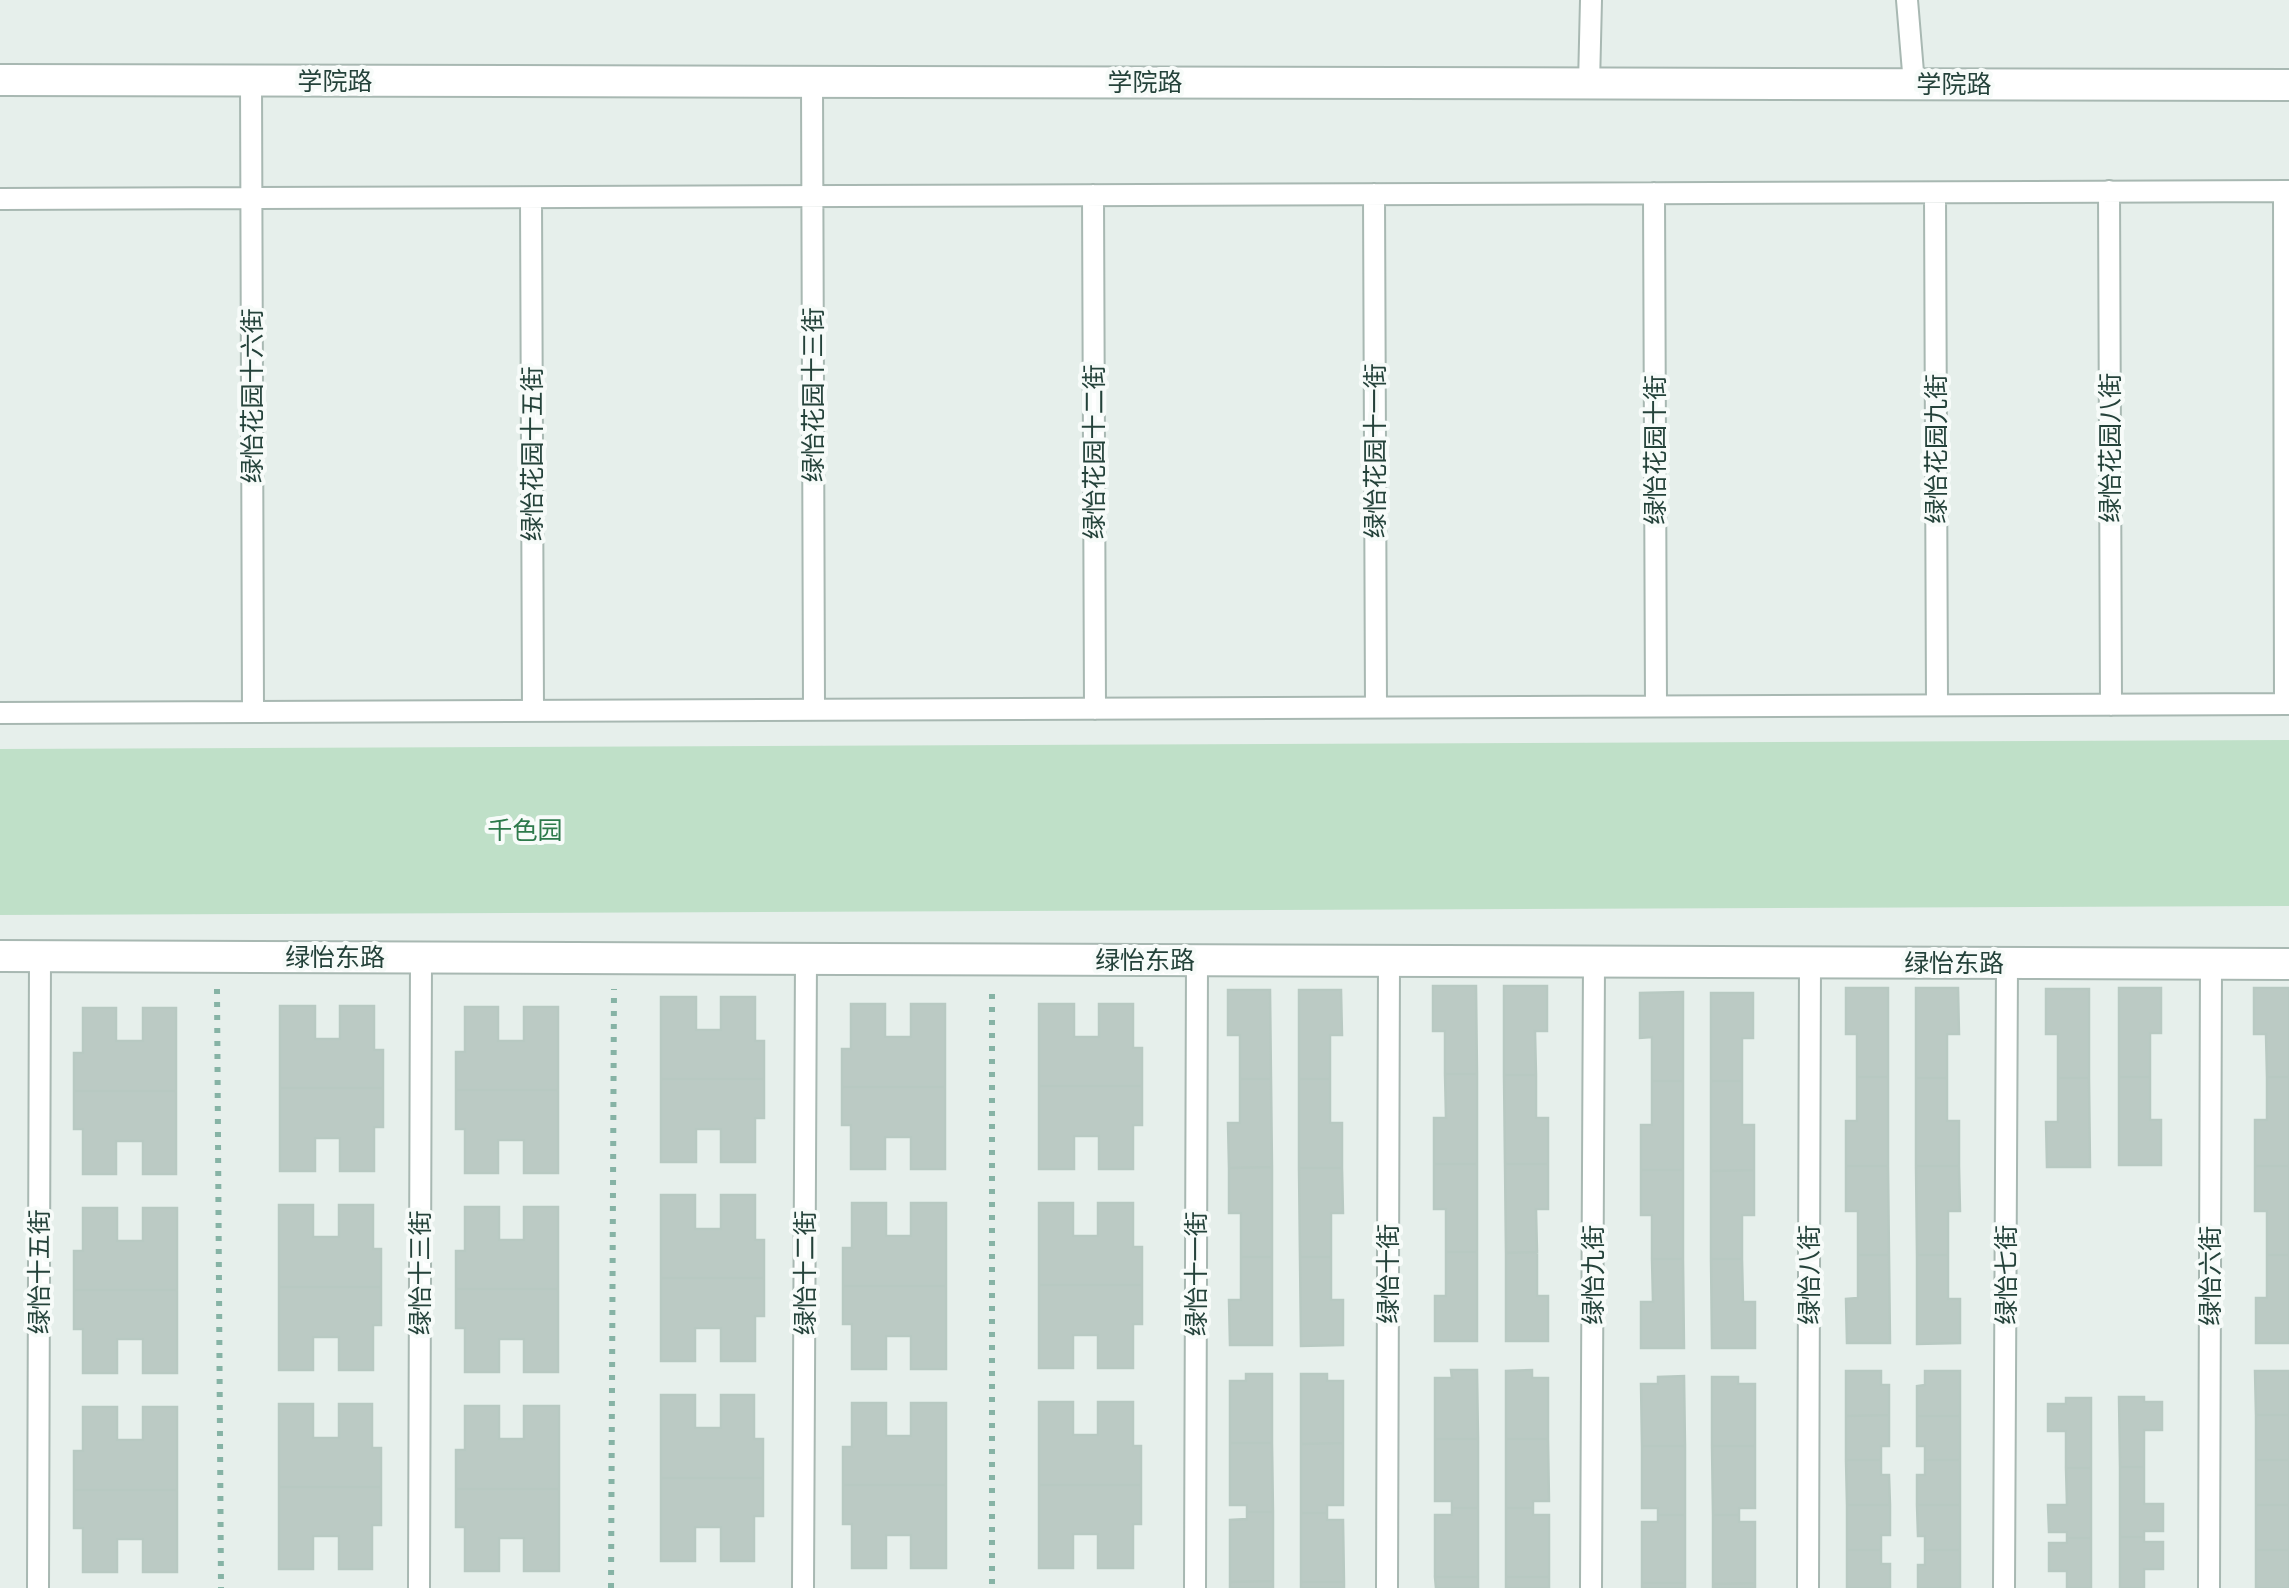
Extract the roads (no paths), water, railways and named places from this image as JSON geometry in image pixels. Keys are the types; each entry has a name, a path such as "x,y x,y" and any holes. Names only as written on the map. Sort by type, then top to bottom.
{"street":[{"name":"学院路","path":"0,80 2289,85"},
{"name":"绿怡东路","path":"0,956 2289,964"}],"lane":[{"path":"1589,84 1591,0"},
{"path":"1907,0 1914,84"},
{"name":"绿怡花园十六街","path":"250,80 253,712"},
{"name":"绿怡花园十三街","path":"812,82 814,709"},
{"name":"绿怡花园八街","path":"2109,191 2111,705"},
{"path":"0,199 2286,191 2287,704 0,713"},
{"name":"绿怡花园九街","path":"1935,192 1937,706"},
{"name":"绿怡花园十街","path":"1654,193 1656,706"},
{"name":"绿怡花园十一街","path":"1374,194 1376,707"},
{"name":"绿怡花园十二街","path":"1093,195 1095,709"},
{"name":"绿怡花园十五街","path":"531,198 534,710"},
{"name":"绿怡十五街","path":"38,1588 40,956"},
{"name":"绿怡十三街","path":"419,1588 421,957"},
{"name":"绿怡十二街","path":"804,1588 806,958"},
{"name":"绿怡十一街","path":"1194,1588 1197,960"},
{"name":"绿怡十街","path":"1387,1588 1390,961"},
{"name":"绿怡九街","path":"1591,1588 1594,962"},
{"name":"绿怡八街","path":"1808,1588 1810,962"},
{"name":"绿怡七街","path":"2004,1588 2006,963"},
{"name":"绿怡六街","path":"2209,1588 2211,964"}],"park label":[{"name":"千色园","path":"525,830"}]}
